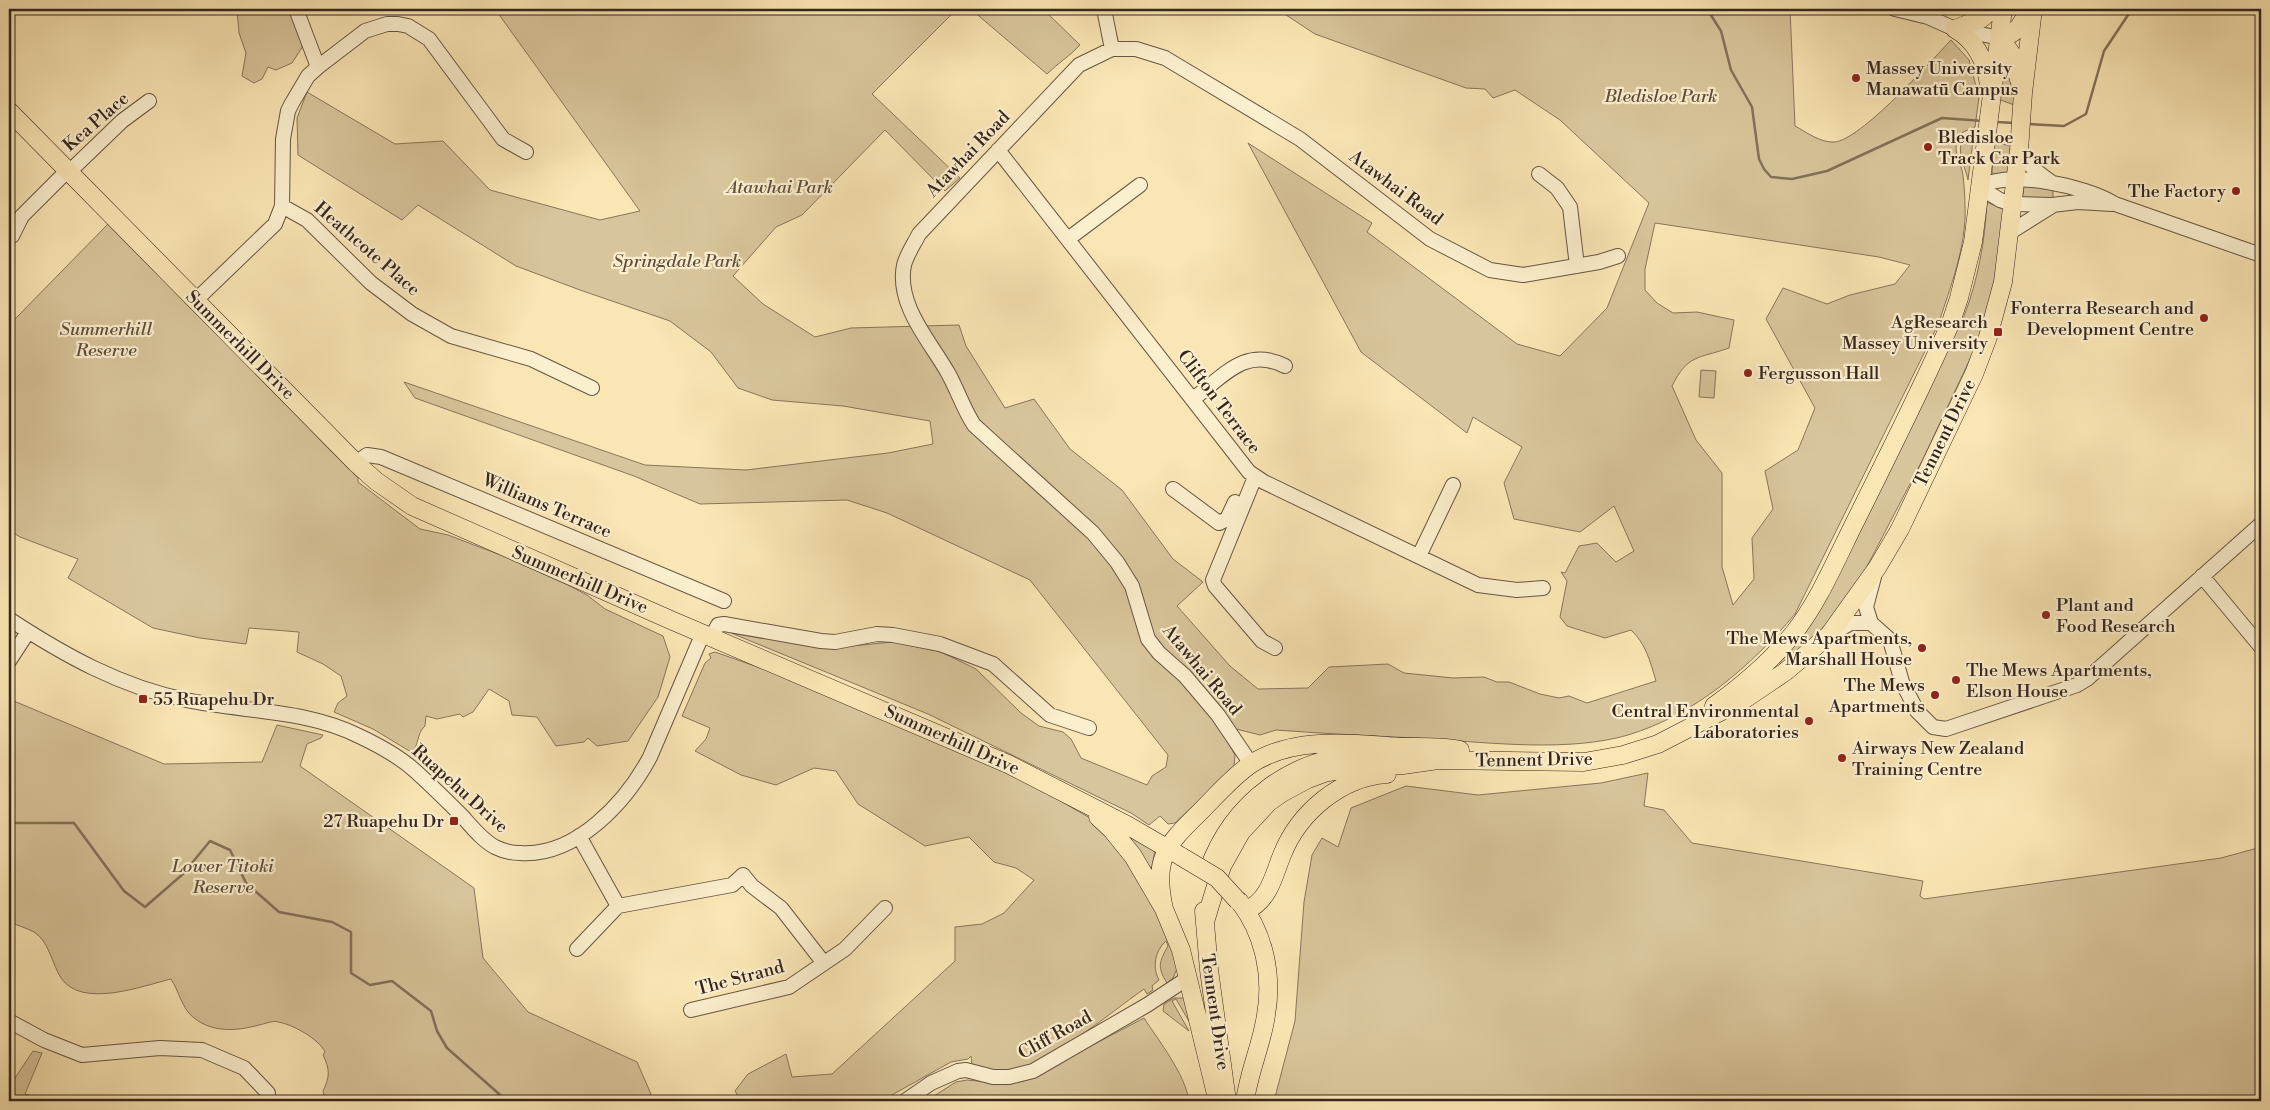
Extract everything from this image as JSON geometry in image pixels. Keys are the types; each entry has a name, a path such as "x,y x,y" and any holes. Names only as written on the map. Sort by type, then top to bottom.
{"main road":[{"path":"1955,29 1981,19 1992,9"},
{"name":"Tennent Drive","path":"1658,744 1719,702 1763,666 1793,634 1815,600 1932,364 1951,322 1973,242 2003,9"},
{"path":"2023,100 2011,53 2000,38 2012,35 2020,28 2031,9"},
{"name":"Tennent Drive","path":"1227,1101 1209,970 1202,894 1212,859 1220,843 1239,814 1267,788 1307,766 1354,754 1400,753 1438,760 1524,762 1602,760 1658,744 1702,723 1745,699 1785,672 1829,635 1877,568 1900,528 1974,374 1988,337 2004,282 2016,180 2031,9"},
{"path":"1955,29 1964,34 1981,56 1987,70 1991,98"},
{"name":"Summerhill Drive","path":"9,111 356,463 389,491 412,506 1008,764 1167,848 1217,878 1242,906 1259,934 1266,960 1268,985 1266,1015 1248,1079 1245,1101"},
{"path":"1164,909 1160,887 1160,868 1163,854 1167,848 1182,830 1251,764 1290,748 1329,744 1457,749 1524,762"},
{"path":"1242,906 1259,903 1267,894 1294,832 1314,807 1337,790 1358,780 1382,774 1524,762"},
{"path":"1075,798 1101,819 1124,843 1164,909 1181,950 1218,1101"}],"street":[{"path":"296,9 318,67"},
{"path":"1104,9 1112,49"},
{"path":"1895,9 1928,17 1955,29 2000,38"},
{"path":"196,300 275,224 282,206 283,139 288,111 299,89 318,67 365,31 387,24 408,26 429,39 503,139 526,152"},
{"name":"Atawhai Road","path":"1251,764 1218,715 1185,676 1159,653 1148,640 1132,586 1117,562 1093,533 974,425 963,408 949,374 911,312 903,287 904,264 909,252 926,225 1080,65 1112,49 1136,49 1165,58 1300,139 1430,239 1475,264 1490,270 1523,275 1577,266 1618,256"},
{"name":"Kea Place","path":"12,236 22,216 68,171 122,120 150,101"},
{"path":"2019,148 2025,162 2051,182"},
{"name":"Clifton Terrace","path":"998,150 1252,474 1478,585 1517,590 1543,588"},
{"path":"1538,174 1558,188 1570,207 1577,266"},
{"path":"2115,204 2078,202 2052,205 2013,204 2000,200 1979,187 1988,181 2051,182 2099,194 2115,204 2261,255"},
{"path":"1068,239 1140,185"},
{"path":"2009,234 2052,205"},
{"name":"Heathcote Place","path":"282,206 307,220 371,283 412,314 451,336 531,359 592,388"},
{"path":"1193,399 1235,368 1251,359 1268,358 1284,366"},
{"name":"Williams Terrace","path":"356,463 368,455 381,457 724,601"},
{"path":"1173,489 1215,521 1223,522 1227,520 1252,474"},
{"path":"1252,474 1213,580 1215,586 1262,641 1275,648"},
{"path":"1419,556 1453,485"},
{"path":"1877,568 1867,602 1867,612 1871,623 1890,640 1902,682 1917,711 1934,727 1946,728 2077,685 2087,679 2261,524"},
{"path":"2202,576 2261,648"},
{"name":"Ruapehu Drive","path":"9,619 64,654 104,674 141,688 184,700 316,720 356,734 384,748 411,768 434,788 486,841 506,851 522,853 539,852 579,836 608,814 641,776 707,634"},
{"path":"1829,635 1851,622 1871,623"},
{"path":"707,634 718,625 724,624 821,641 835,642 877,634 893,635 940,644 993,664 1050,715 1089,728"},
{"path":"9,661 28,632"},
{"path":"579,836 618,906"},
{"path":"577,949 618,906 732,885 743,875 752,886 781,908 823,962"},
{"name":"The Strand","path":"691,1010 789,987 823,962 845,949 885,908"},
{"name":"Cliff Road","path":"905,1101 931,1083 958,1071 966,1070 993,1077 1009,1077 1033,1071 1147,1005 1188,978"},
{"path":"9,1021 44,1040 82,1055 160,1048 202,1050 244,1068 268,1093"}],"green space":[{"path":"237,9 294,9 303,46 292,63 276,70 268,67 262,79 254,83 242,76 246,53 239,33"},
{"path":"495,9 957,9 872,94 960,178 945,191 885,130 802,215 776,227 733,276 763,304 815,337 851,328 959,325 966,346 1005,408 1034,399 1070,449 1122,490 1173,559 1203,582 1177,606 1230,666 1258,689 1308,688 1329,667 1388,664 1404,673 1453,678 1484,677 1497,682 1509,682 1540,694 1559,698 1569,696 1587,703 1656,681 1644,647 1631,630 1605,638 1567,626 1560,617 1567,581 1561,572 1565,573 1579,546 1597,543 1616,562 1634,551 1614,506 1580,532 1514,519 1504,483 1522,447 1473,417 1467,433 1361,352 1248,143 1372,223 1367,232 1517,344 1560,356 1607,308 1649,203 1560,120 1515,90 1493,98 1485,89 1466,88 1315,34 1277,9 1790,9 1795,126 1814,137 1834,142 1846,138 1860,129 1895,98 1951,40 1969,60 1979,97 1975,127 1963,132 1956,148 1963,175 1965,220 1957,266 1938,325 1795,614 1760,652 1740,670 1699,702 1653,726 1628,735 1581,743 1556,745 1505,744 1276,730 1260,735 1228,727 1222,732 1235,755 1234,767 1175,823 1168,824 1160,816 1149,825 1131,813 928,714 731,633 832,648 892,642 941,652 976,669 1021,713 1039,726 1063,732 1071,739 1081,758 1147,785 1152,776 1166,767 1168,755 1030,580 887,513 847,500 700,504 634,476 415,398 404,382 645,465 746,470 888,453 933,444 930,421 843,406 772,400 738,388 711,352 670,321 516,266 418,205 402,220 298,155 297,118 307,92 395,144 443,141 490,190 600,220 640,211","holes":["1655,223 1879,257 1910,265 1895,284 1850,295 1827,304 1783,288 1766,319 1815,408 1798,450 1765,471 1773,509 1752,538 1754,579 1733,605 1722,567 1722,473 1696,440 1672,386 1683,368 1689,363 1702,356 1729,348 1734,320 1697,312 1673,313 1657,303 1645,290 1645,269"]},
{"path":"976,9 1043,9 1080,45 1047,74 973,11"},
{"path":"2004,48 2009,56 2017,106 1998,99"},
{"path":"1969,133 1974,133 1968,180 1960,149 1961,143"},
{"path":"1993,139 1999,143 2014,147 2010,178 1992,179"},
{"path":"2024,186 2053,189 2053,201 2022,201"},
{"path":"1987,202 1998,207 2004,207 1996,282 1977,344 1923,459 1862,576 1837,613 1811,640 1764,677 1774,663 1964,316 1980,260"},
{"name":"Summerhill Reserve","path":"108,224 358,478 358,482 420,529 448,535 503,556 570,586 587,595 605,609 663,636 670,657 658,697 628,741 597,746 588,738 584,742 556,746 537,717 512,715 509,701 489,689 473,712 463,717 460,714 437,719 426,716 425,726 420,732 416,746 411,752 373,729 334,712 338,703 347,696 341,676 323,664 297,652 299,632 249,628 246,644 200,638 153,628 68,578 78,559 20,537 9,530 9,322 16,318"},
{"path":"1701,370 1716,371 1714,398 1699,397"},
{"path":"715,652 789,678 985,763 1038,788 1090,818 1120,849 1159,916 1178,966 1173,978 1167,983 1160,964 1168,946 1166,941 1157,954 1155,965 1159,980 1152,986 1153,990 1147,994 1144,989 1078,1038 1041,1060 1023,1067 1006,1071 989,1070 972,1066 971,1056 968,1059 951,1062 881,1101 741,1101 735,1091 748,1074 786,1054 792,1077 832,1074 955,961 955,927 982,924 1004,913 1034,880 1016,868 994,862 969,837 925,846 858,804 836,771 814,768 776,785 741,775 695,751 706,739 710,728 682,716 705,663 711,658 709,654"},
{"name":"Lower Titoki Reserve","path":"9,699 164,764 262,762 277,725 323,735 321,738 307,744 300,766 474,888 483,958 528,1012 637,1062 654,1101 325,1101 323,1091 328,1073 323,1055 325,1052 311,1037 284,1023 274,1021 251,1027 225,1029 201,1023 190,1014 171,979 113,993 97,994 83,992 71,987 61,978 47,947 39,936 34,932 9,922"},
{"path":"1648,773 1644,806 1664,810 1692,843 1923,881 1920,896 1924,899 2221,858 2261,847 2261,1101 1274,1101 1295,1021 1304,902 1312,855 1322,838 1338,847 1351,808 1406,786 1478,795 1601,783"},
{"path":"1115,829 1155,850 1151,871"},
{"path":"1174,998 1184,998 1197,1035 1176,999 1172,1001 1189,1031 1163,1011 1164,1004"},
{"path":"1144,1018 1177,1069 1187,1091 1189,1101 926,1101 956,1082 967,1080 1007,1084 1024,1081"},
{"path":"33,1051 42,1053 25,1094 51,1101 9,1101 9,1087"}],"waterway":[{"path":"1707,9 1721,31 1731,70 1752,107 1759,159 1771,177 1792,179 1827,171 1942,118 1983,121"},
{"path":"2028,124 2064,126 2086,114 2104,51 2132,9"},
{"path":"1996,122 2015,123"},
{"path":"9,823 74,823 124,891 145,907 183,874 210,841 230,850 246,883 279,912 332,922 351,932 351,973 370,985 392,981 431,1011 437,1031 447,1048 507,1101"}],"place":[{"name":"Massey University Manawatū Campus","path":"1856,78"},
{"name":"Bledisloe Track Car Park","path":"1928,147"},
{"name":"The Factory","path":"2236,191"},
{"name":"Fonterra Research and Development Centre","path":"2204,318"},
{"name":"AgResearch Massey University","path":"1998,332"},
{"name":"Fergusson Hall","path":"1748,373"},
{"name":"Plant and Food Research","path":"2046,615"},
{"name":"The Mews Apartments, Marshall House","path":"1922,648"},
{"name":"The Mews Apartments, Elson House","path":"1956,680"},
{"name":"The Mews Apartments","path":"1935,695"},
{"name":"55 Ruapehu Dr","path":"143,699"},
{"name":"Central Environmental Laboratories","path":"1809,721"},
{"name":"Airways New Zealand Training Centre","path":"1842,758"},
{"name":"27 Ruapehu Dr","path":"454,821"}],"park label":[{"name":"Bledisloe Park","path":"1661,96"},
{"name":"Atawhai Park","path":"780,187"},
{"name":"Springdale Park","path":"677,261"}]}
